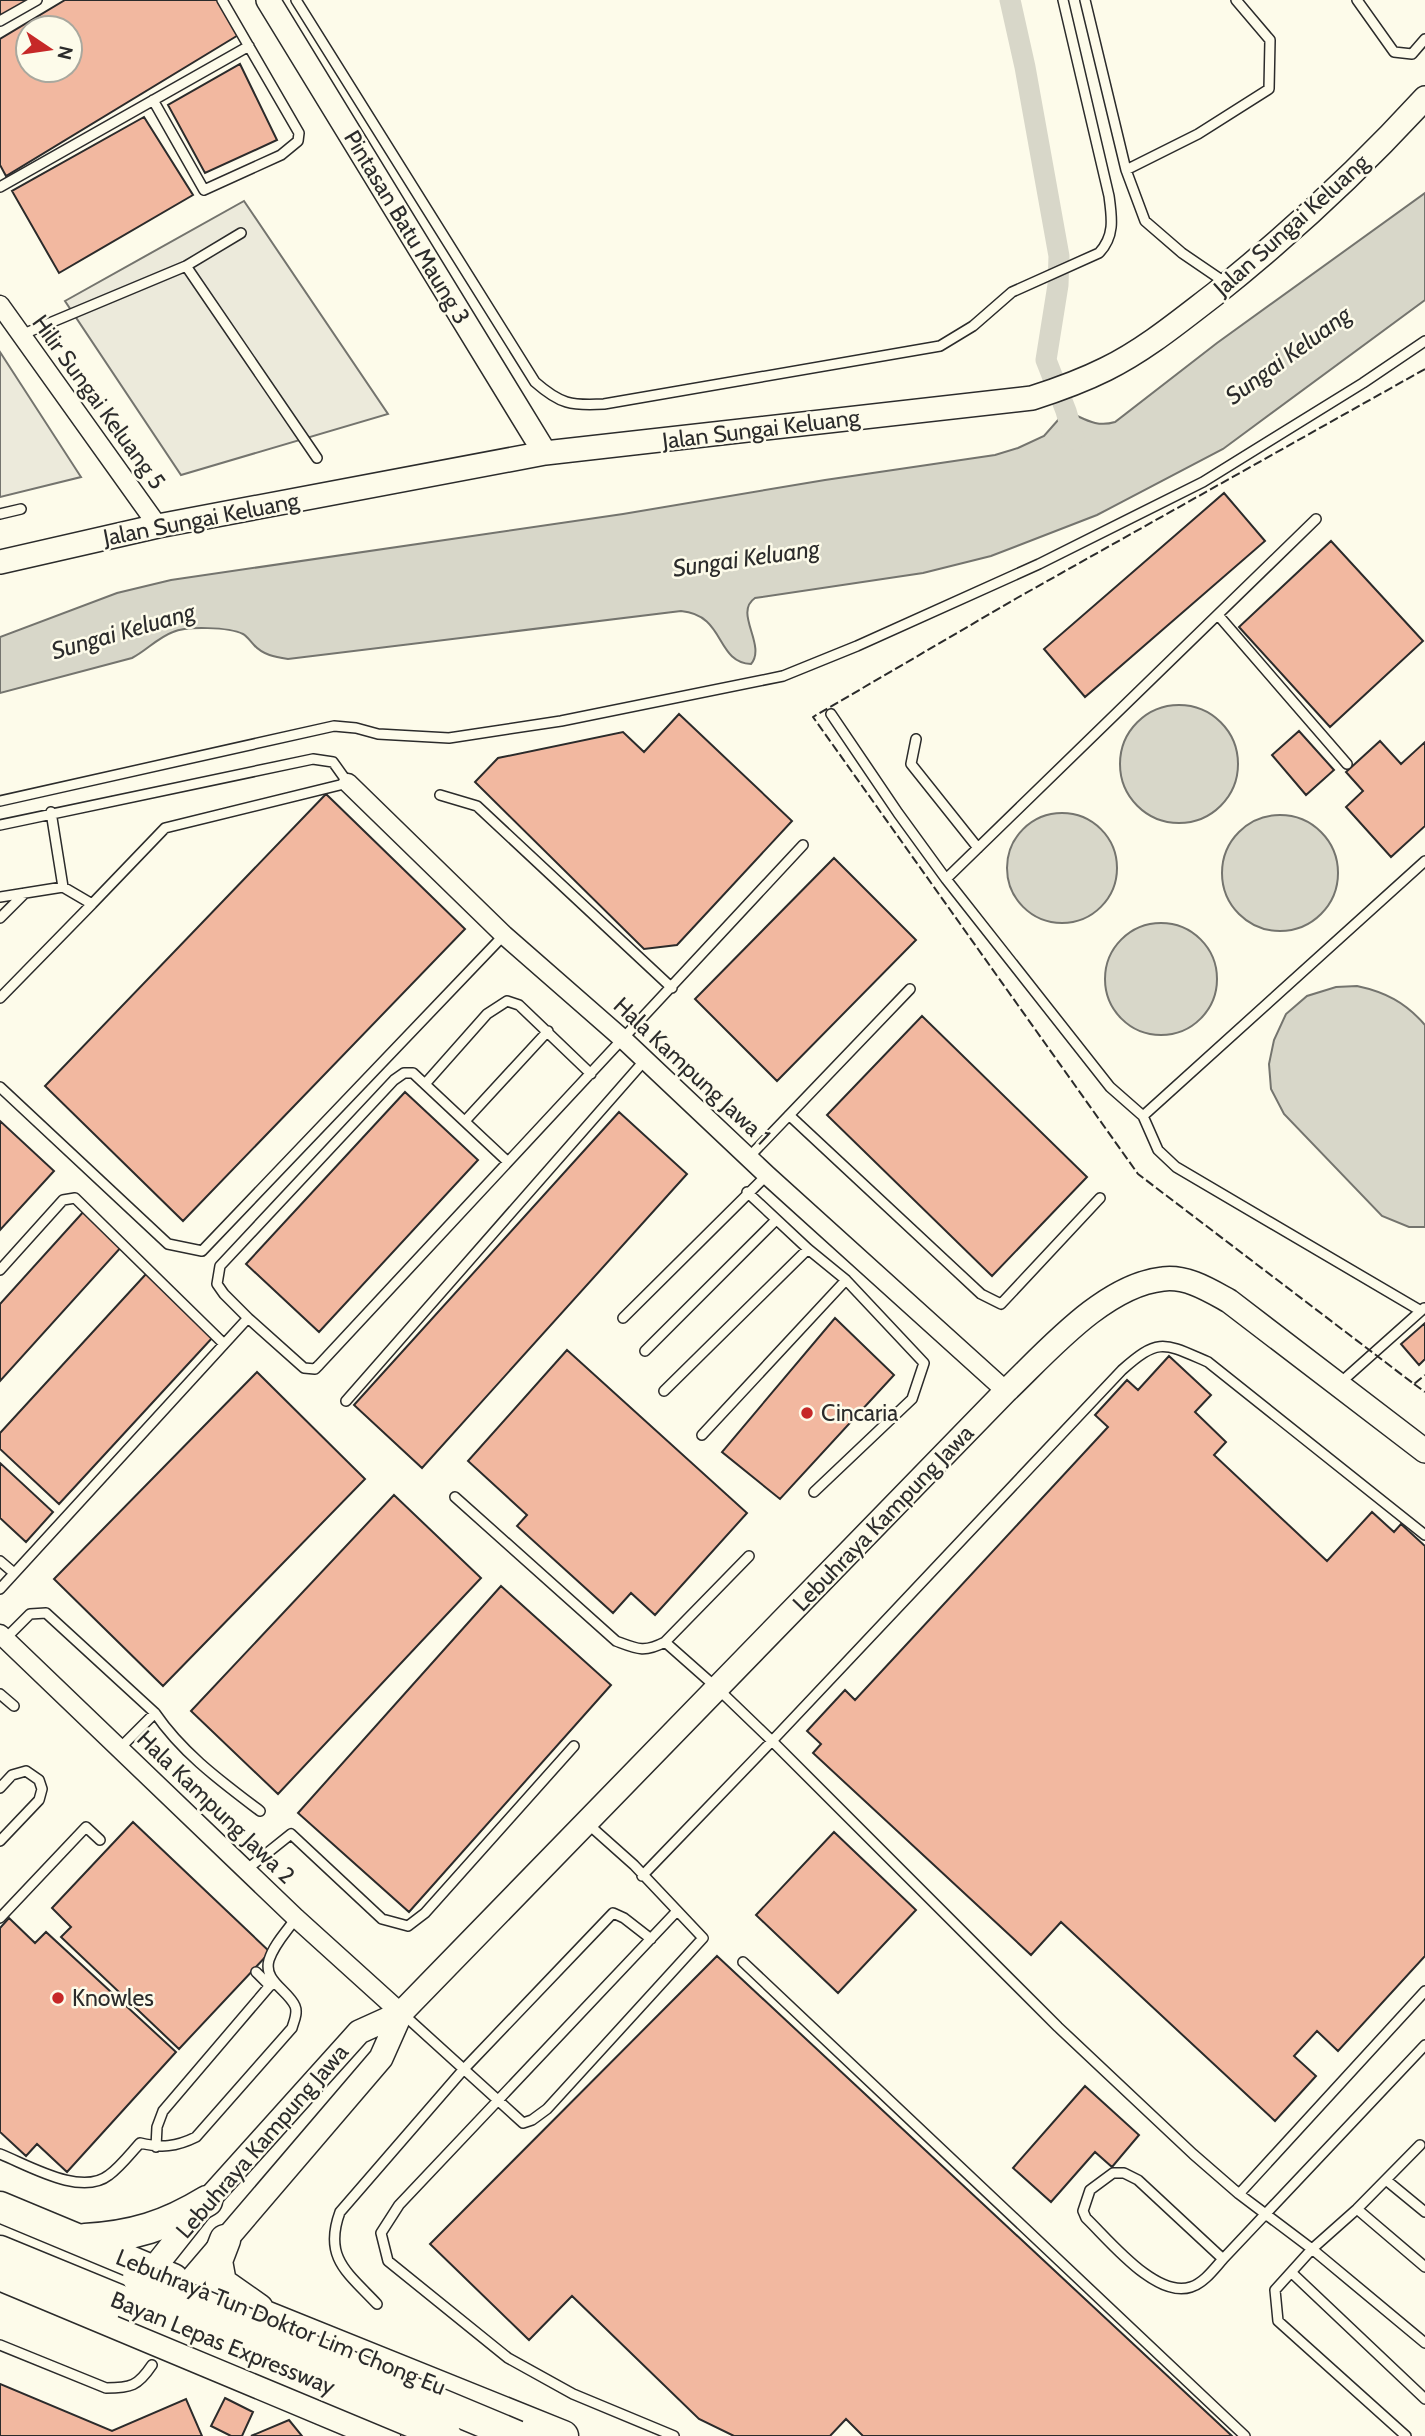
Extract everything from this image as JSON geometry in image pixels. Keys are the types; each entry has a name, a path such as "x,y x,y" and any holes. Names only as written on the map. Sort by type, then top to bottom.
{"highway":[{"path":"78,2239 122,2236 153,2228 181,2217 207,2202"},
{"name":"Lebuhraya Tun Doktor Lim Chong Eu","path":"0,2207 563,2436"},
{"name":"Bayan Lepas Expressway","path":"0,2222 517,2436"},
{"path":"225,2240 217,2261 221,2283 273,2318"},
{"name":"Bayan Lepas Expressway","path":"0,2251 446,2436"},
{"path":"0,2275 116,2323 150,2351 385,2436"}],"street":[{"name":"Pintasan Batu Maung 3","path":"268,0 545,453"},
{"name":"Jalan Sungai Keluang","path":"0,562 158,526 545,453 1032,398 1074,384 1109,368 1176,325 1275,246 1383,144 1425,98"},
{"name":"Hilir Sungai Keluang 5","path":"2,311 158,526"},
{"name":"Hala Kampung Jawa 1","path":"348,783 504,935 624,1040 767,1175 1006,1391"},
{"name":"Lebuhraya Kampung Jawa","path":"150,2351 187,2285 381,2058 401,2013 1006,1391 1086,1315 1137,1285 1164,1279 1183,1280 1205,1288 1228,1301 1425,1451"},
{"name":"Hala Kampung Jawa 2","path":"3,1637 296,1918 401,2013"},
{"name":"Lebuhraya Kampung Jawa","path":"116,2323 151,2269 207,2202 359,2032 401,2013"}],"lane":[{"path":"0,22 37,0"},
{"path":"153,100 202,190 208,190 281,155 298,141 299,133 222,0"},
{"path":"296,0 534,382 554,399 577,406 604,404 940,346 973,326 1012,292 1099,253 1109,242 1112,222 1109,196 1063,0"},
{"path":"1085,0 1126,170 1145,221 1182,253 1227,284"},
{"path":"1126,170 1198,134 1269,89 1270,40 1236,0"},
{"path":"1357,0 1394,52 1412,54 1425,40"},
{"path":"0,187 249,46"},
{"path":"21,335 186,266 241,233"},
{"path":"186,266 317,458"},
{"path":"0,801 334,726 356,727 379,734 449,738 561,721 783,676 857,646 1039,564 1203,482 1363,383 1425,341"},
{"path":"0,514 21,509"},
{"path":"946,879 1317,519"},
{"path":"1218,615 1347,764"},
{"path":"831,714 946,879 1110,1087 1143,1116 1158,1150 1176,1167 1423,1309 1338,1385"},
{"path":"916,739 911,764 978,848"},
{"path":"0,825 51,812 313,759 333,762 348,783 164,828 0,998"},
{"path":"440,795 477,806 672,988"},
{"path":"51,812 63,887"},
{"path":"508,1162 413,1073 404,1073 394,1080 220,1266 217,1284 248,1318 304,1368 315,1369 624,1040 803,845"},
{"path":"1143,1116 1425,861"},
{"path":"0,897 63,887 92,904"},
{"path":"0,918 27,892"},
{"path":"0,1087 168,1244 202,1251 504,935"},
{"path":"748,1157 910,989"},
{"path":"425,1084 487,1014 507,1001 519,1005 591,1074"},
{"path":"465,1121 548,1031"},
{"path":"346,1401 645,1060"},
{"path":"789,1115 981,1294 1000,1304 1100,1198"},
{"path":"623,1318 767,1175"},
{"path":"747,1192 808,1250 846,1280 925,1363 912,1399 814,1492"},
{"path":"0,1270 63,1200 75,1198 224,1345"},
{"path":"645,1350 776,1220"},
{"path":"664,1391 808,1250"},
{"path":"702,1435 846,1280"},
{"path":"0,1589 248,1318"},
{"path":"642,1877 1122,1370 1143,1352 1155,1346 1177,1348 1208,1362 1425,1535"},
{"path":"455,1497 616,1641 635,1648 649,1650 665,1642 749,1556"},
{"path":"0,1561 14,1573"},
{"path":"3,1637 30,1614 46,1613 155,1713 202,1766 260,1811"},
{"path":"665,1642 772,1741 1058,2027 1193,2154 1425,2343"},
{"path":"0,1694 14,1706"},
{"path":"120,1748 155,1713"},
{"path":"246,1870 290,1834 382,1919 408,1926 425,1913 575,1746"},
{"path":"0,1788 12,1775 26,1771 42,1784 43,1789 39,1800 0,1841"},
{"path":"401,2013 523,2123 547,2109 703,1938 642,1877 634,1865 586,1822"},
{"path":"0,1918 86,1827 100,1840"},
{"path":"674,2436 573,2394 508,2358 388,2261 381,2233 399,2205 677,1911"},
{"path":"377,2304 339,2264 333,2231 340,2212 463,2070 613,1913 624,1918 650,1939"},
{"path":"272,1984 268,1963 274,1947 296,1918"},
{"path":"743,1962 1245,2436"},
{"path":"0,2154 70,2182 90,2184 108,2176 140,2143 156,2147 181,2145 196,2137 292,2028 295,2005 256,1972"},
{"path":"156,2147 163,2111 272,1984"},
{"path":"1239,2194 1425,1991"},
{"path":"1223,2259 1138,2180 1124,2173 1113,2173 1090,2190 1083,2211 1086,2218 1138,2269 1159,2283 1177,2289 1191,2287 1203,2280 1223,2259 1264,2213 1425,2045"},
{"path":"1406,2436 1278,2321 1275,2290 1312,2249 1357,2209 1420,2145"},
{"path":"1386,2180 1425,2212"},
{"path":"1357,2209 1425,2267"},
{"path":"1292,2273 1425,2399"},
{"path":"0,2345 106,2388 124,2388 141,2381 150,2351"}],"shaded area":[{"path":"244,201 388,414 181,475 65,301"},
{"path":"0,352 81,477 0,497"}],"water":[{"name":"Sungai Keluang","path":"1425,193 1425,300 1223,449 1097,515 991,556 923,573 755,598 749,604 747,612 755,648 751,664 731,655 706,621 695,614 681,611 288,659 265,653 237,632 197,628 179,630 167,635 132,658 0,693 0,637 117,593 171,580 623,514 995,455 1044,436 1066,411 1095,423 1115,422 1217,343"},
{"path":"1179,705 1201,710 1221,722 1233,742 1238,764 1233,786 1221,806 1201,818 1179,823 1157,818 1137,806 1125,786 1120,764 1125,742 1137,722 1157,710"},
{"path":"1062,813 1083,817 1101,829 1113,847 1117,868 1113,889 1101,907 1083,919 1062,923 1041,919 1023,907 1011,889 1007,868 1011,847 1023,829 1041,817"},
{"path":"1280,815 1302,820 1321,832 1333,851 1338,873 1333,895 1321,914 1302,926 1280,931 1258,926 1239,914 1227,895 1222,873 1227,851 1239,832 1258,820"},
{"path":"1161,923 1183,927 1201,939 1213,957 1217,979 1213,1001 1201,1019 1183,1031 1161,1035 1139,1031 1121,1019 1109,1001 1105,979 1109,957 1121,939 1139,927"},
{"path":"1357,986 1394,999 1425,1025 1425,1227 1409,1227 1382,1216 1284,1114 1271,1089 1269,1064 1274,1040 1286,1014 1307,996 1336,987"}],"building":[{"path":"0,0 31,0 0,18"},
{"path":"65,0 220,0 240,34 6,176 0,165 0,39 14,31 14,84 84,84 84,14 42,14"},
{"path":"240,64 277,140 205,173 168,105"},
{"path":"144,117 193,195 59,273 12,191"},
{"path":"1224,493 1265,541 1085,697 1044,649"},
{"path":"1331,541 1423,641 1330,727 1239,627"},
{"path":"679,714 792,821 677,945 644,949 475,782 498,758 623,732 644,752"},
{"path":"1299,731 1334,770 1306,795 1272,755"},
{"path":"1380,741 1401,764 1425,742 1425,826 1391,857 1346,807 1363,791 1346,772"},
{"path":"326,794 465,929 183,1221 45,1086"},
{"path":"834,858 916,940 777,1081 695,999"},
{"path":"922,1016 1087,1177 992,1276 827,1115"},
{"path":"405,1092 478,1160 319,1332 246,1264"},
{"path":"619,1112 687,1174 422,1468 354,1405"},
{"path":"0,1121 54,1171 0,1230"},
{"path":"85,1210 123,1245 0,1381 0,1304"},
{"path":"146,1274 213,1337 59,1504 0,1449 0,1433"},
{"name":"Cincaria","path":"835,1318 894,1375 780,1499 722,1452"},
{"path":"1425,1323 1425,1359 1419,1365 1401,1344"},
{"path":"567,1350 747,1513 655,1615 631,1593 613,1613 517,1526 527,1515 468,1461"},
{"path":"1169,1356 1211,1395 1195,1412 1226,1442 1214,1455 1327,1561 1372,1512 1394,1532 1401,1524 1425,1546 1425,1956 1338,2051 1317,2031 1294,2056 1316,2076 1275,2121 1061,1922 1031,1955 813,1753 821,1744 807,1731 845,1690 855,1700 1108,1427 1095,1415 1127,1380 1138,1390"},
{"path":"257,1372 365,1479 163,1686 54,1579"},
{"path":"0,1463 53,1512 26,1542 0,1518"},
{"path":"394,1495 481,1578 278,1794 191,1711"},
{"path":"501,1586 611,1685 409,1912 298,1813"},
{"path":"133,1822 270,1952 179,2049 61,1937 71,1927 52,1908"},
{"path":"834,1832 916,1910 838,1993 756,1915"},
{"name":"Knowles","path":"9,1918 35,1943 46,1932 176,2052 67,2172 37,2144 26,2156 0,2132 0,1928"},
{"path":"717,1956 1232,2436 863,2436 846,2419 830,2436 734,2436 699,2419 572,2296 529,2340 430,2244"},
{"path":"1085,2086 1139,2135 1112,2167 1095,2152 1051,2202 1013,2168"},
{"path":"0,2384 112,2431 186,2399 202,2436 0,2436"},
{"path":"225,2398 253,2412 242,2436 231,2436 211,2426"},
{"path":"289,2420 302,2436 251,2436"}],"waterway":[{"path":"1010,0 1025,67 1059,256 1058,285 1046,360 1074,439"}],"fence":[{"path":"1425,369 1017,598 813,717 1138,1174 1414,1384 1425,1375"},
{"path":"1414,1384 1425,1392"}],"place":[{"name":"Cincaria","path":"807,1413"},
{"name":"Knowles","path":"58,1998"}]}
